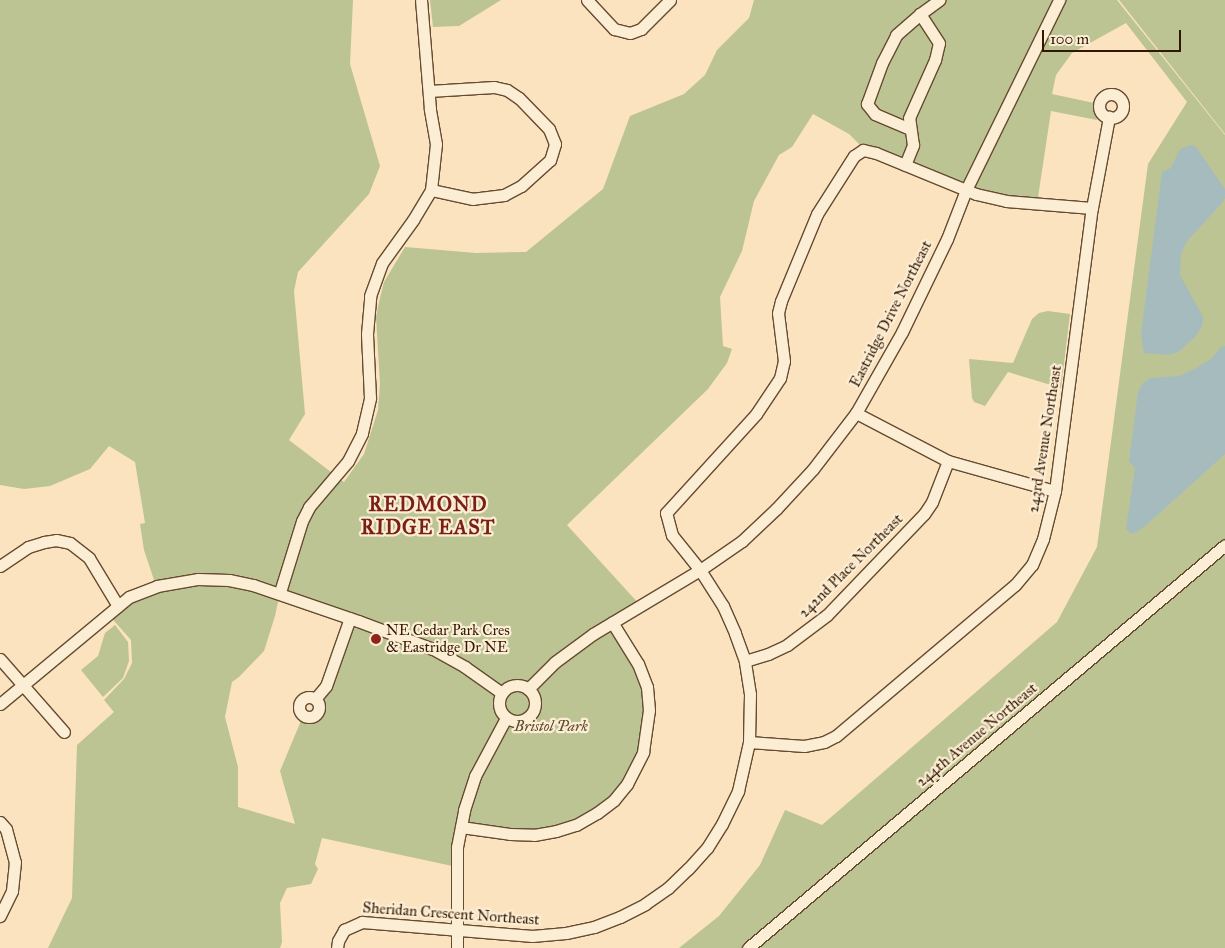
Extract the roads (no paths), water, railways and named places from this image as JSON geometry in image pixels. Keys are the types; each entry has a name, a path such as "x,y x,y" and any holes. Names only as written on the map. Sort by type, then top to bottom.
{"street":[{"path":"280,592 302,521 309,508 348,461 362,433 370,398 367,327 370,296 382,264 413,220 431,190 436,144 421,0"},
{"path":"587,0 614,29 630,33 642,29 670,0"},
{"path":"910,129 875,114 867,104 882,63 896,35 939,0"},
{"name":"Eastridge Drive Northeast","path":"528,689 555,662 612,622 700,570 742,541 776,510 813,469 856,413 902,332 947,239 966,190 1059,0"},
{"path":"920,14 939,43 935,60 909,118 913,145 905,165 966,190 1006,201 1092,208"},
{"path":"429,91 494,86 507,90 519,98 549,129 556,144 550,160 521,186 504,195 473,200 431,190"},
{"name":"243rd Avenue Northeast","path":"749,742 816,744 824,742 846,728 1026,574 1032,565 1043,539 1055,491 1092,208 1109,117"},
{"name":"Sheridan Crescent Northeast","path":"337,948 340,936 348,926 362,922 538,936 576,931 620,917 645,904 688,869 722,824 738,790 749,742 750,694 744,661 730,621 700,570 672,535 666,513 756,414 780,378 784,361 778,313 781,301 824,202 854,156 863,150 905,165"},
{"path":"856,413 948,461 1055,491"},
{"name":"242nd Place Northeast","path":"744,661 787,646 827,615 924,514 932,502 948,461"},
{"path":"0,566 28,547 56,540 70,544 89,558 118,606"},
{"name":"244th Avenue Northeast","path":"748,948 1225,545"},
{"path":"0,704 129,597 151,588 198,579 229,580 280,592 433,649 465,667 502,693"},
{"path":"315,699 326,686 350,618"},
{"path":"461,827 510,834 534,835 556,831 576,825 597,813 614,800 627,784 643,752 649,710 647,688 638,664 612,622"},
{"path":"0,659 64,732"},
{"path":"517,685 528,689 534,700 533,712 524,720 512,721 506,718 502,714 499,704 502,693 506,689 517,685"},
{"path":"457,948 457,847 464,810 475,776 506,718"},
{"path":"0,822 6,829 15,862 12,891 0,916"},
{"path":"538,936 538,948"}],"place":[{"name":"NE Cedar Park Cres & Eastridge Dr NE","path":"376,639"}],"district":[{"name":"REDMOND RIDGE EAST","path":"428,516"}],"park label":[{"name":"Bristol Park","path":"551,727"}]}
